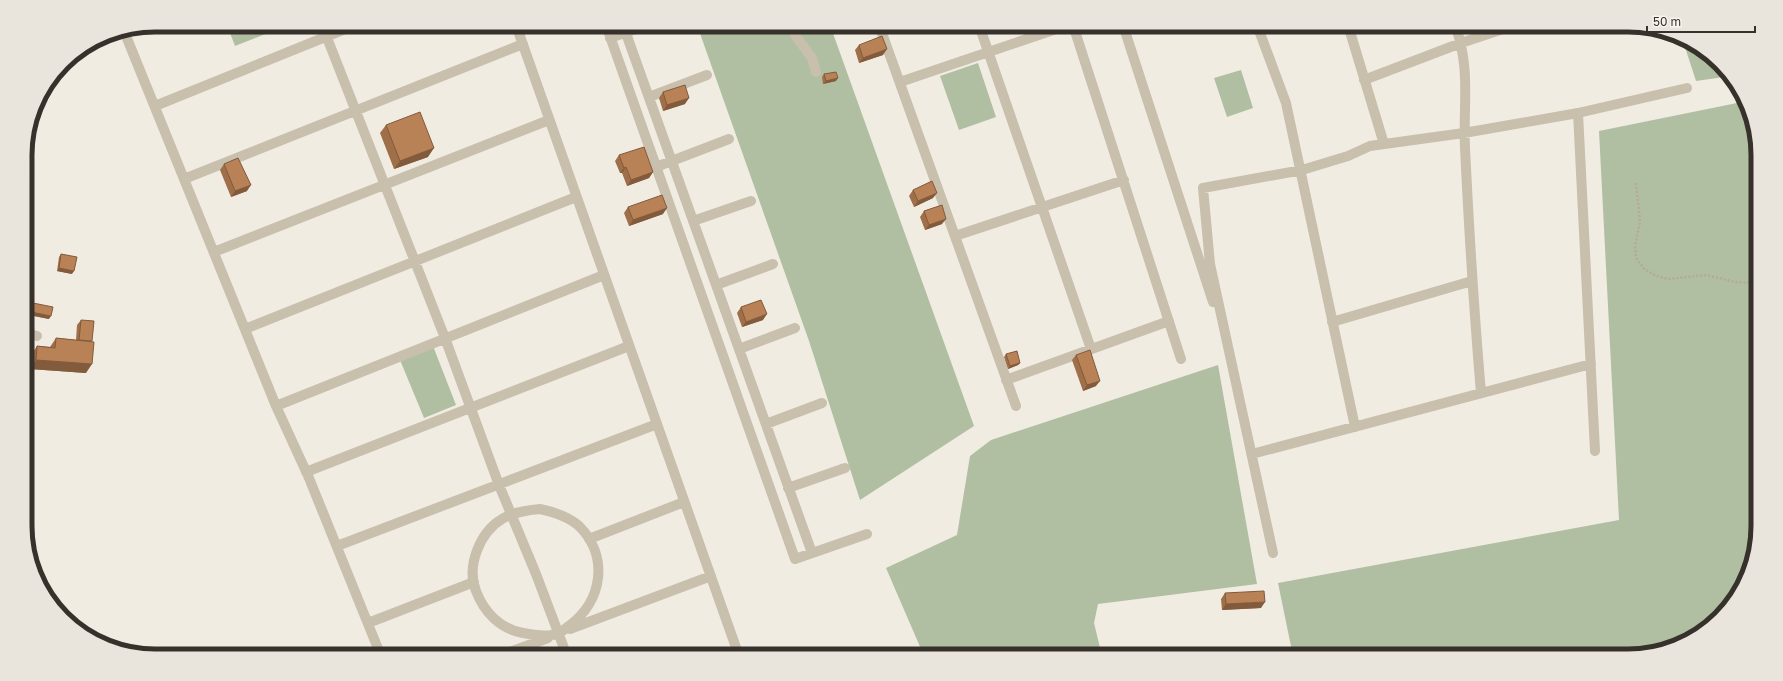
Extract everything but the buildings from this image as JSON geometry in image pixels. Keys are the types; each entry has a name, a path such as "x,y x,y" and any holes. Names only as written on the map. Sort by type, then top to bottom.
{"street":[{"path":"325,32 446,338 499,484 565,649"},
{"path":"155,106 339,32"},
{"path":"519,32 737,649"},
{"path":"608,32 795,559 867,534"},
{"path":"610,38 620,32"},
{"path":"626,32 812,553"},
{"path":"794,32 812,58 816,72"},
{"path":"882,32 1016,406"},
{"path":"981,32 1091,349"},
{"path":"900,82 1047,32"},
{"path":"1075,32 1181,359"},
{"path":"1125,32 1230,353"},
{"path":"1261,32 1286,103 1302,170 1332,322 1355,427"},
{"path":"1350,32 1384,144"},
{"path":"1457,32 1465,61 1466,88 1464,133 1472,280 1481,393"},
{"path":"1364,80 1494,32"},
{"path":"126,35 276,406 306,472 378,649"},
{"path":"184,179 523,44"},
{"path":"649,97 707,75"},
{"path":"1273,553 1210,264 1203,188 1302,170 1348,156 1370,146 1464,133 1578,113 1688,88"},
{"path":"1578,113 1595,451"},
{"path":"214,252 549,120"},
{"path":"656,168 728,139"},
{"path":"955,236 1124,180"},
{"path":"245,329 576,197"},
{"path":"693,221 751,201"},
{"path":"716,285 773,264"},
{"path":"276,406 604,276"},
{"path":"1332,322 1472,280"},
{"path":"1006,380 1169,321"},
{"path":"739,348 795,328"},
{"path":"32,335 37,336"},
{"path":"306,472 629,346"},
{"path":"1252,454 1591,364"},
{"path":"766,424 822,403"},
{"path":"337,546 657,424"},
{"path":"788,488 845,468"},
{"path":"589,539 684,502"},
{"path":"540,509 560,514 578,525 589,539 598,562 598,584 590,604 576,621 559,633 536,635 514,631 497,621 483,607 475,589 474,582 473,569 477,550 487,532 502,519 520,511 540,509"},
{"path":"517,649 711,576"},
{"path":"368,623 474,582"}],"path":[{"path":"1636,183 1640,222 1634,246 1636,258 1645,270 1657,276 1668,279 1706,275 1735,282 1751,283"}],"green space":[{"path":"230,32 271,32 235,46"},
{"path":"699,32 833,32 974,426 860,500 809,341"},
{"path":"1685,47 1703,58 1715,68 1723,77 1696,81"},
{"path":"978,63 996,117 959,130 940,76"},
{"path":"1241,70 1253,108 1227,117 1214,78"},
{"path":"1739,103 1747,123 1751,155 1751,526 1749,550 1738,580 1730,594 1715,613 1703,623 1682,636 1652,647 1636,649 1292,649 1278,583 1619,520 1599,131"},
{"path":"433,346 456,405 424,418 400,360"},
{"path":"1218,365 1257,584 1098,604 1094,623 1100,649 921,649 886,568 957,535 970,456 991,440"}]}
